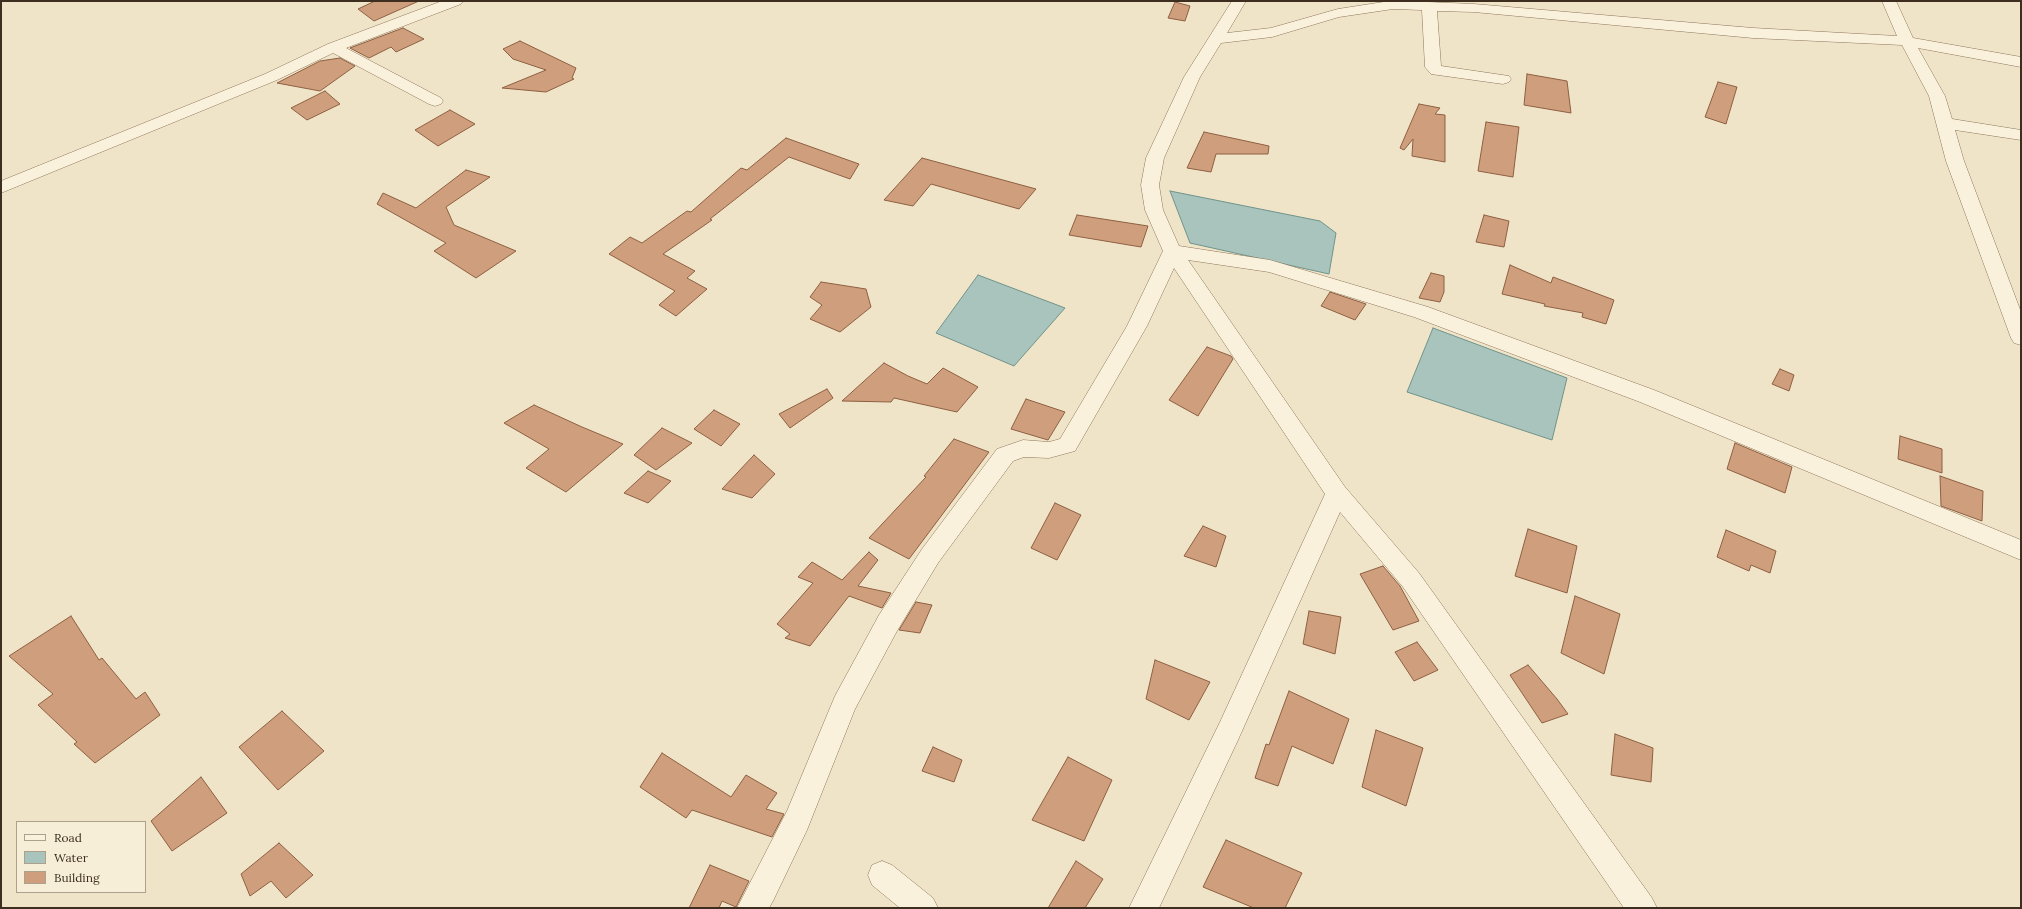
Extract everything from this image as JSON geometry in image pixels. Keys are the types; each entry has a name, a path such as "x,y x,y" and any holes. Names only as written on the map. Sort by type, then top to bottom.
{"street":[{"path":"1,187 271,77 333,47 456,1"},
{"path":"1239,1 1192,77 1155,158 1150,185 1154,210 1172,251 1337,493 1411,580 1642,908"},
{"path":"1889,1 1907,41 1937,96 1955,161 2021,338"},
{"path":"1216,39 1272,32 1294,27 1317,18 1393,5 1429,6 1481,8 1753,33 1907,41 2021,62"},
{"path":"1429,6 1433,67 1438,71 1503,79"},
{"path":"333,47 435,101"},
{"path":"1944,123 2021,135"},
{"path":"1172,251 1270,266 1421,312 1647,396 2021,550"},
{"path":"752,908 763,891 797,820 844,704 888,623 930,556 1005,455 1023,448 1049,450 1067,445 1137,326 1172,251"},
{"path":"1144,908 1229,731 1337,493"},
{"path":"882,875 923,908"}],"water":[{"path":"1170,191 1320,221 1336,233 1329,274 1190,243"},
{"path":"978,275 1065,308 1014,366 936,333"},
{"path":"1433,328 1567,378 1552,440 1407,392"}],"building":[{"path":"375,1 419,1 374,21 358,9"},
{"path":"1175,2 1190,6 1185,21 1168,18"},
{"path":"403,28 424,39 396,52 391,47 369,58 350,48"},
{"path":"520,41 576,68 572,78 574,79 546,92 502,88 546,70 513,59 503,49"},
{"path":"340,58 355,66 320,91 277,83 320,61"},
{"path":"1527,74 1567,81 1571,113 1524,105"},
{"path":"1718,82 1737,87 1726,124 1705,117"},
{"path":"325,91 340,104 307,120 291,108"},
{"path":"1419,104 1440,108 1435,114 1445,115 1445,162 1412,156 1413,139 1404,150 1400,148"},
{"path":"450,110 475,124 438,146 415,130"},
{"path":"1486,122 1519,127 1513,177 1478,171"},
{"path":"1204,132 1269,146 1268,154 1216,154 1211,172 1187,168"},
{"path":"786,138 859,164 850,179 789,157 710,219 712,220 663,254 695,271 687,278 707,289 676,316 659,305 675,291 609,254 630,237 642,243 687,211 691,212 741,168 747,170"},
{"path":"922,158 1036,189 1019,209 931,184 913,206 884,200"},
{"path":"466,170 490,177 446,207 454,225 516,251 476,278 434,251 446,243 377,204 383,193 416,208"},
{"path":"1077,215 1148,226 1141,247 1069,235"},
{"path":"1484,215 1509,221 1504,247 1476,242"},
{"path":"1510,265 1551,283 1553,277 1614,300 1606,324 1582,317 1583,313 1544,306 1545,304 1502,294"},
{"path":"1431,273 1444,276 1444,292 1440,302 1419,298"},
{"path":"821,282 866,289 871,307 840,332 810,319 822,305 810,297"},
{"path":"1330,292 1366,304 1355,320 1321,306"},
{"path":"1207,347 1231,356 1233,359 1198,416 1169,400"},
{"path":"884,363 927,384 943,368 978,387 957,412 894,398 891,402 842,401"},
{"path":"1780,369 1794,375 1789,391 1772,384"},
{"path":"827,389 833,398 790,428 779,414"},
{"path":"1026,399 1065,412 1048,440 1011,429"},
{"path":"534,405 623,444 566,492 526,468 549,449 504,423"},
{"path":"714,410 740,424 721,446 694,429"},
{"path":"662,428 692,443 656,470 634,455"},
{"path":"1900,436 1942,449 1942,473 1898,459"},
{"path":"954,439 989,452 909,559 869,538 926,477 924,476"},
{"path":"1735,443 1792,467 1785,493 1727,469"},
{"path":"754,455 775,474 752,498 722,489"},
{"path":"648,471 671,481 648,503 624,493"},
{"path":"1940,476 1983,491 1982,521 1941,506"},
{"path":"1055,503 1081,515 1057,560 1031,548"},
{"path":"1203,526 1226,536 1216,567 1184,556"},
{"path":"1528,529 1577,546 1567,593 1515,576"},
{"path":"1726,530 1776,551 1770,573 1751,565 1749,571 1717,557"},
{"path":"869,552 878,560 858,586 891,593 882,608 849,596 810,646 785,638 790,634 777,624 813,583 798,577 812,562 842,580"},
{"path":"1383,566 1400,586 1419,621 1393,630 1360,574"},
{"path":"1575,596 1620,614 1604,674 1561,653"},
{"path":"916,602 932,605 920,633 899,630"},
{"path":"1309,611 1341,617 1335,654 1303,644"},
{"path":"71,616 99,660 102,658 136,699 145,692 160,715 95,763 74,744 77,742 38,705 53,694 9,656"},
{"path":"1417,642 1438,670 1414,681 1395,652"},
{"path":"1155,660 1210,682 1189,720 1146,699"},
{"path":"1528,665 1568,714 1542,723 1510,675"},
{"path":"1289,691 1349,719 1333,764 1292,746 1278,786 1255,778 1266,744 1269,745"},
{"path":"282,711 324,751 278,790 239,747"},
{"path":"1376,730 1423,748 1406,806 1362,787"},
{"path":"1615,734 1653,748 1651,782 1611,775"},
{"path":"933,747 962,760 954,782 922,771"},
{"path":"662,753 731,797 746,775 777,793 766,809 784,814 772,837 692,810 686,818 640,787"},
{"path":"1068,757 1112,780 1084,841 1032,820"},
{"path":"201,777 227,813 172,851 151,821"},
{"path":"1226,840 1302,873 1285,908 1254,908 1203,887"},
{"path":"279,843 313,875 286,898 271,881 250,896 241,874"},
{"path":"1076,861 1103,879 1085,908 1048,908"},
{"path":"710,865 749,881 736,907 722,901 719,908 689,908"}]}
